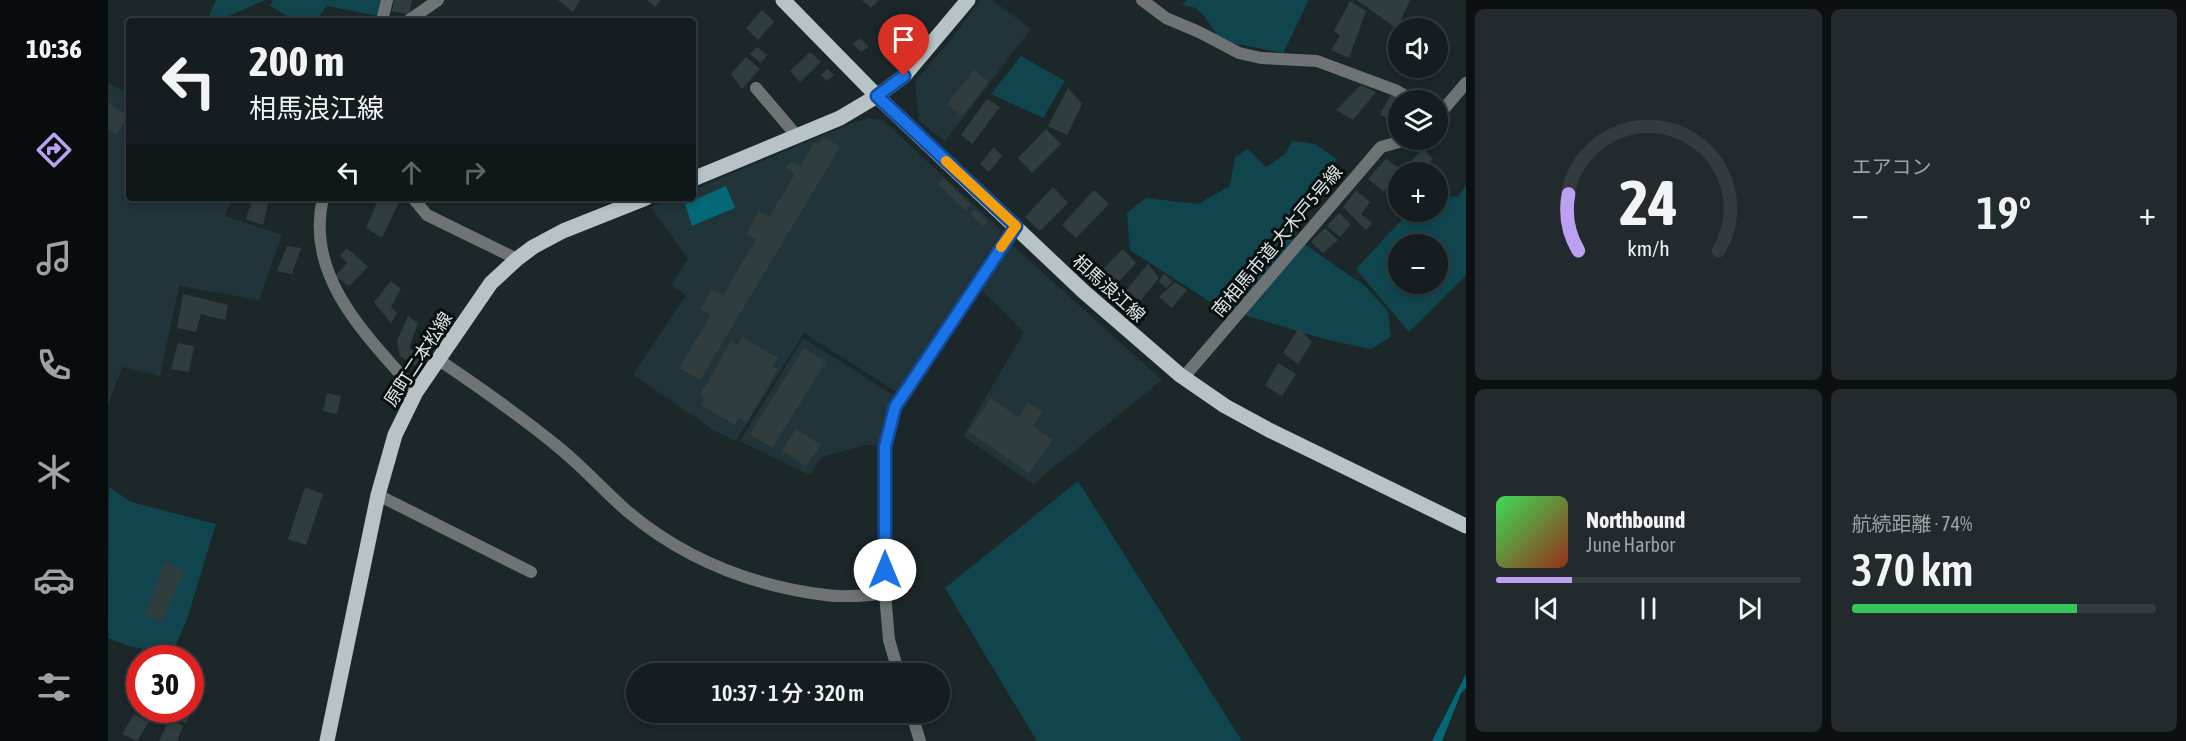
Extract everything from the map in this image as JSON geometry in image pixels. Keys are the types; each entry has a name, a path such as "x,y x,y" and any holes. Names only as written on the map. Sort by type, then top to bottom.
{"main road":[{"name":"相馬浪江線","path":"783,0 877,96 1083,291 1183,378 1225,406 1269,430 1466,526"},
{"path":"696,178 840,118 877,96 904,76 968,0"},
{"name":"原町二本松線","path":"327,741 378,495 395,435 416,392 491,283 517,259 563,231 638,201"}],"street":[{"path":"383,18 387,0"},
{"path":"412,18 438,0"},
{"path":"1142,0 1166,18 1239,53 1261,58 1317,61 1395,90"},
{"path":"1448,103 1466,83"},
{"path":"756,88 796,135"},
{"name":"南相馬市道 大木戸5号線","path":"1183,378 1381,147 1388,145"},
{"path":"322,201 319,214 319,238 332,285 352,315 416,392"},
{"path":"415,201 427,215 517,259"},
{"path":"896,663 889,640 885,594 885,447 895,407 1016,226"},
{"path":"439,360 510,409 558,447 628,511 661,537 710,564 745,578 828,596 885,594"},
{"path":"378,495 531,572"},
{"path":"914,723 920,741"}],"shaded area":[{"path":"216,0 265,0 224,18 208,18"},
{"path":"273,0 382,0 379,16 327,6 317,18 292,18 270,6"},
{"path":"980,0 992,0 1031,29 945,141 919,121 915,82"},
{"path":"1187,0 1309,0 1283,53 1221,41 1196,8 1182,5"},
{"path":"1021,56 1065,81 1043,118 991,94"},
{"path":"108,83 126,92 126,201 231,201 225,216 282,235 259,300 179,286 160,376 122,367 108,406"},
{"path":"870,118 883,120 1002,231 898,393 804,333 736,441 717,432 633,375 686,295 671,285 688,259 651,207 666,201 696,201 696,189 852,123"},
{"path":"1292,141 1315,144 1337,159 1294,237 1365,286 1388,311 1391,337 1371,349 1324,339 1218,307 1130,250 1127,213 1146,198 1198,204 1230,186 1235,157 1248,149 1266,167 1285,154"},
{"path":"1466,185 1466,275 1448,293 1448,234 1389,234 1400,222 1448,222 1448,196 1458,197"},
{"path":"726,186 735,208 692,226 685,204"},
{"path":"1388,235 1388,294 1447,294 1409,332 1356,269"},
{"path":"1009,242 1162,380 1033,484 963,436 1024,332 979,288"},
{"path":"803,338 895,396 886,416 880,446 864,445 822,457 810,475 740,441"},
{"path":"1078,481 1242,741 1037,741 945,588"},
{"path":"109,487 131,502 216,524 187,619 176,645 126,645 108,638"},
{"path":"1466,674 1466,688 1461,693 1442,741 1432,741"}],"building":[{"path":"394,0 412,0 409,15 392,11"},
{"path":"558,0 580,0 573,12"},
{"path":"647,0 661,0 655,7"},
{"path":"862,0 879,0 871,8"},
{"path":"1357,0 1410,0 1402,18 1388,18 1388,22"},
{"path":"1350,1 1366,11 1349,58 1331,50 1340,36 1334,31"},
{"path":"762,10 774,22 758,40 746,28"},
{"path":"902,16 911,25 901,36 891,29"},
{"path":"860,38 869,47 861,52 853,44"},
{"path":"757,47 767,55 761,63 750,54"},
{"path":"810,52 821,62 800,82 790,71"},
{"path":"746,57 760,69 742,89 731,74"},
{"path":"827,69 834,75 827,81 821,75"},
{"path":"974,70 989,82 962,116 947,104"},
{"path":"1361,85 1376,92 1353,120 1336,110"},
{"path":"1068,88 1082,104 1067,135 1048,126"},
{"path":"987,99 1000,107 972,144 961,135"},
{"path":"1388,100 1388,119 1380,114"},
{"path":"108,102 126,115 126,121 116,135 108,129"},
{"path":"1046,129 1061,144 1032,173 1018,158"},
{"path":"824,137 840,147 700,380 679,368 711,315 700,309 712,289 723,295 756,239 746,234 759,211 769,217 795,174 786,168 791,161 800,166 814,142 819,144"},
{"path":"994,147 1002,156 989,172 980,164"},
{"path":"1422,150 1433,159 1429,162 1411,161"},
{"path":"1386,159 1390,162 1388,162 1388,186 1384,192 1368,179"},
{"path":"944,179 970,204 966,211 938,184"},
{"path":"1053,187 1068,203 1040,231 1025,217"},
{"path":"1094,190 1109,204 1076,238 1062,225"},
{"path":"1356,190 1370,202 1361,214 1372,223 1366,230 1343,207"},
{"path":"252,201 269,201 263,225 246,219"},
{"path":"378,201 400,201 382,238 366,228"},
{"path":"974,209 988,221 983,226 970,214"},
{"path":"1339,213 1351,224 1340,237 1327,226"},
{"path":"1325,228 1338,240 1323,253 1311,242"},
{"path":"287,246 301,248 292,274 277,271"},
{"path":"347,248 368,267 349,286 335,276 347,263 340,255"},
{"path":"1123,249 1136,263 1107,294 1092,280"},
{"path":"1148,264 1159,278 1140,301 1126,290"},
{"path":"1164,274 1173,282 1166,288 1159,281"},
{"path":"391,281 401,289 391,307 397,313 391,323 374,302"},
{"path":"1175,282 1187,290 1172,308 1159,297"},
{"path":"183,294 228,305 225,320 201,314 196,332 177,328"},
{"path":"408,316 418,323 409,348 423,358 415,366 400,356 397,341"},
{"path":"1299,328 1312,342 1298,364 1283,353"},
{"path":"742,337 778,358 773,366 778,369 747,422 739,418 735,425 701,405 705,398 700,395 731,341 738,345"},
{"path":"178,343 194,346 189,372 171,369"},
{"path":"804,348 826,362 772,448 750,434"},
{"path":"1278,363 1296,374 1282,396 1265,386"},
{"path":"327,393 341,396 337,414 323,411"},
{"path":"991,398 1018,417 1028,402 1043,412 1033,426 1053,440 1029,473 968,431"},
{"path":"796,429 821,445 806,466 782,451"},
{"path":"305,487 323,494 306,545 288,539"},
{"path":"165,561 184,571 162,622 144,616"},
{"path":"129,723 148,723 137,741 122,734"},
{"path":"168,723 178,723 183,726 177,741 159,741"}],"slow traffic":[{"path":"946,161 1016,226 1001,247"}],"route":[{"path":"885,570 885,447 895,407 1016,226 877,96 904,76"}]}
